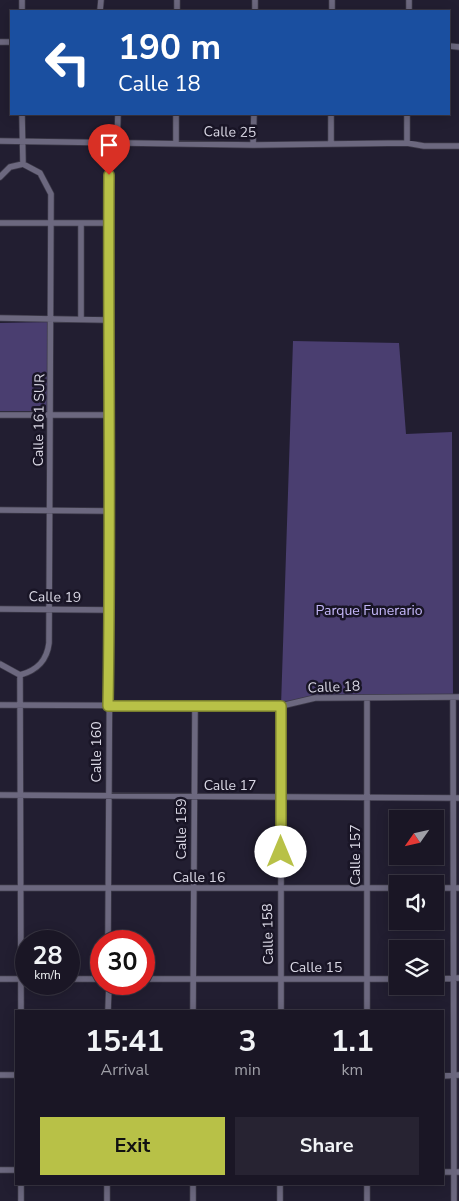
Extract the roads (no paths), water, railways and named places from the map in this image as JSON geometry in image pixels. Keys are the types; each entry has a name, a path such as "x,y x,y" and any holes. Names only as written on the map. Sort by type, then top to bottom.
{"street":[{"path":"0,177 10,167 22,164 22,115"},
{"path":"117,142 118,115"},
{"path":"176,115 176,143"},
{"path":"253,145 254,115"},
{"path":"331,115 331,144"},
{"path":"407,115 407,143"},
{"name":"Calle 25","path":"0,141 253,145 407,143 424,146 459,146"},
{"name":"Calle 160","path":"108,930 110,415 107,320 109,142"},
{"name":"Calle 161 SUR","path":"20,675 34,669 44,661 48,654 52,414 51,194 47,183 40,173 22,164"},
{"path":"0,223 108,223"},
{"path":"81,223 81,319"},
{"path":"0,318 107,320"},
{"path":"0,415 110,415"},
{"path":"0,510 109,511"},
{"name":"Calle 19","path":"0,609 110,610"},
{"path":"0,664 20,675 22,930"},
{"name":"Calle 18","path":"0,705 281,706 315,698 456,698"},
{"name":"Calle 157","path":"367,698 368,1010"},
{"path":"454,1201 457,1075 456,698"},
{"name":"Calle 159","path":"193,1010 195,706"},
{"name":"Calle 158","path":"281,706 281,1010"},
{"name":"Calle 17","path":"0,795 457,798"},
{"name":"Calle 16","path":"0,888 389,888"},
{"path":"0,979 15,979"},
{"name":"Calle 15","path":"155,979 389,979"},
{"path":"21,1010 22,995"},
{"path":"108,995 108,1010"},
{"path":"0,1075 15,1075"},
{"path":"444,1076 457,1075"},
{"path":"0,1170 15,1170"},
{"path":"21,1201 22,1185"},
{"path":"107,1185 107,1201"},
{"path":"193,1185 193,1201"},
{"path":"280,1185 280,1201"},
{"path":"367,1185 367,1201"}],"park label":[{"name":"Parque Funerario","path":"369,610"}]}
